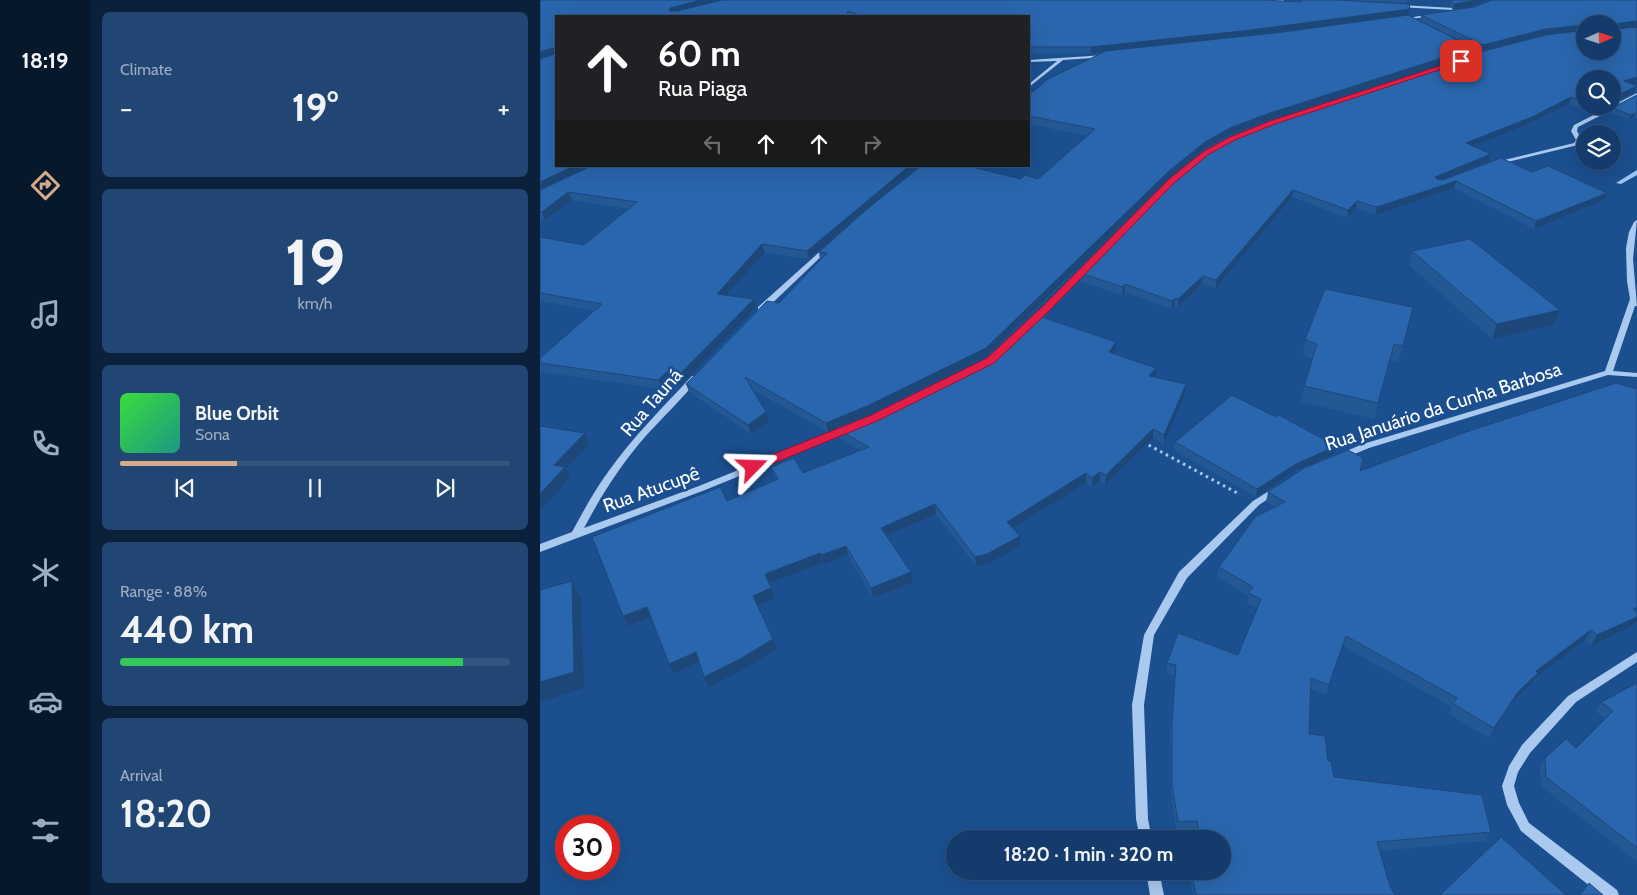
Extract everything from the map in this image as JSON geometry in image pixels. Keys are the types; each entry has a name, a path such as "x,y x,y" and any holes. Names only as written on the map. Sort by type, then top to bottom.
{"street":[{"path":"1265,0 1284,1"},
{"path":"1393,6 1472,10"},
{"path":"1398,20 1472,10 1479,7"},
{"path":"1408,19 1415,23"},
{"path":"1456,44 1480,55"},
{"path":"1470,58 1488,52"},
{"path":"1030,61 1112,55"},
{"path":"1030,85 1061,60"},
{"path":"1485,166 1539,151 1576,144 1578,140 1574,131 1576,126 1637,95"},
{"path":"1608,373 1635,302 1630,279 1632,234 1637,222"},
{"path":"756,315 832,244"},
{"path":"1026,328 1095,259"},
{"name":"Rua Tauná","path":"576,534 594,500 612,474 648,428 701,370"},
{"name":"Rua Januário da Cunha Barbosa","path":"1332,461 1366,446 1608,373 1637,375"},
{"name":"Rua Atucupê","path":"540,548 702,488 855,426"},
{"path":"1144,830 1142,819 1138,705 1149,635 1183,575 1256,503 1284,484"},
{"path":"1612,895 1525,827 1513,805 1508,786 1513,770 1526,749 1572,699 1637,656"},
{"path":"1154,880 1156,895"}],"path":[{"path":"1136,439 1256,503"}],"building":[{"path":"540,0 701,0 670,8 669,11 677,11 722,0 1264,0 1301,2 1301,0 1336,0 1409,4 1410,9 1251,30 1091,47 1030,47 1030,15 860,15 848,11 846,15 555,15 555,50 553,48 540,52"},
{"path":"1451,0 1475,0 1454,4"},
{"path":"1492,0 1637,0 1637,21 1621,23 1621,15 1576,15 1576,26 1546,29 1483,45 1421,15 1474,7"},
{"path":"1408,15 1473,48 1270,113 1230,128 1205,142 1169,171 986,348 867,406 826,423 745,377 766,412 748,425 686,384 767,301 779,303 827,253 819,252 866,210 920,167 972,167 1021,179 1025,175 1038,179 1095,129 1030,116 1030,94 1048,79 1106,51 1283,32"},
{"path":"1637,27 1637,77 1624,81 1637,86 1621,94 1621,70 1576,70 1576,99 1571,97 1532,117 1466,143 1491,154 1435,177 1443,180 1501,158 1532,172 1548,166 1607,193 1536,221 1456,181 1377,207 1357,201 1348,210 1293,190 1216,280 1203,276 1178,299 1175,298 1172,301 1125,284 1123,287 1080,273 1176,176 1211,147 1236,134 1276,119 1484,51 1546,35 1576,31 1576,60 1621,60 1621,28"},
{"path":"555,54 555,167 572,167 540,182 540,59"},
{"path":"1637,95 1637,113 1631,115 1621,111 1621,103"},
{"path":"589,167 908,167 807,251 762,244 717,294 754,299 677,377 668,371 658,380 540,363 540,358 602,304 540,293 540,237 584,245 637,202 568,192 540,212 540,190"},
{"path":"1470,239 1560,310 1497,324 1412,251"},
{"path":"1325,289 1413,307 1403,346 1394,344 1378,403 1304,386 1317,344 1306,340 1306,337"},
{"path":"1036,315 1116,342 1109,352 1156,368 1149,376 1186,384 1164,435 1153,429 1106,475 1100,472 1092,478 1086,473 1007,522 1020,536 987,554 975,557 935,504 881,528 911,572 871,588 846,546 821,555 820,553 765,574 771,588 753,596 773,639 740,659 704,677 696,652 669,664 647,607 623,616 592,537 720,487 727,501 778,479 771,467 794,458 803,473 869,447 836,428 875,413 994,354"},
{"path":"1616,383 1637,389 1637,607 1633,609 1637,612 1637,617 1597,635 1591,630 1536,671 1538,673 1518,692 1494,728 1453,704 1457,698 1346,636 1329,685 1311,678 1309,734 1325,736 1328,761 1331,761 1334,777 1482,795 1491,832 1377,842 1390,886 1395,895 1196,895 1193,880 1231,880 1231,830 1198,830 1197,821 1178,822 1172,785 1172,721 1176,665 1167,663 1178,633 1238,655 1261,599 1248,593 1253,587 1219,567 1255,517 1285,502 1268,492 1304,468 1348,450 1363,458 1360,471 1463,433"},
{"path":"1232,395 1276,417 1277,414 1336,446 1296,464 1257,489 1175,442"},
{"path":"540,426 585,433 554,465 565,467 540,494"},
{"path":"572,581 574,672 540,682 540,590"},
{"path":"1637,683 1637,848 1546,777 1545,758 1566,739 1576,748 1613,711 1601,702"},
{"path":"1501,837 1566,895 1440,895"},
{"path":"1589,883 1603,895 1580,895"}],"waterway":[{"path":"1619,183 1637,172"}],"route":[{"path":"753,467 873,419 990,360 1046,308 1172,181 1207,152 1232,138 1272,123 1461,61"}]}
